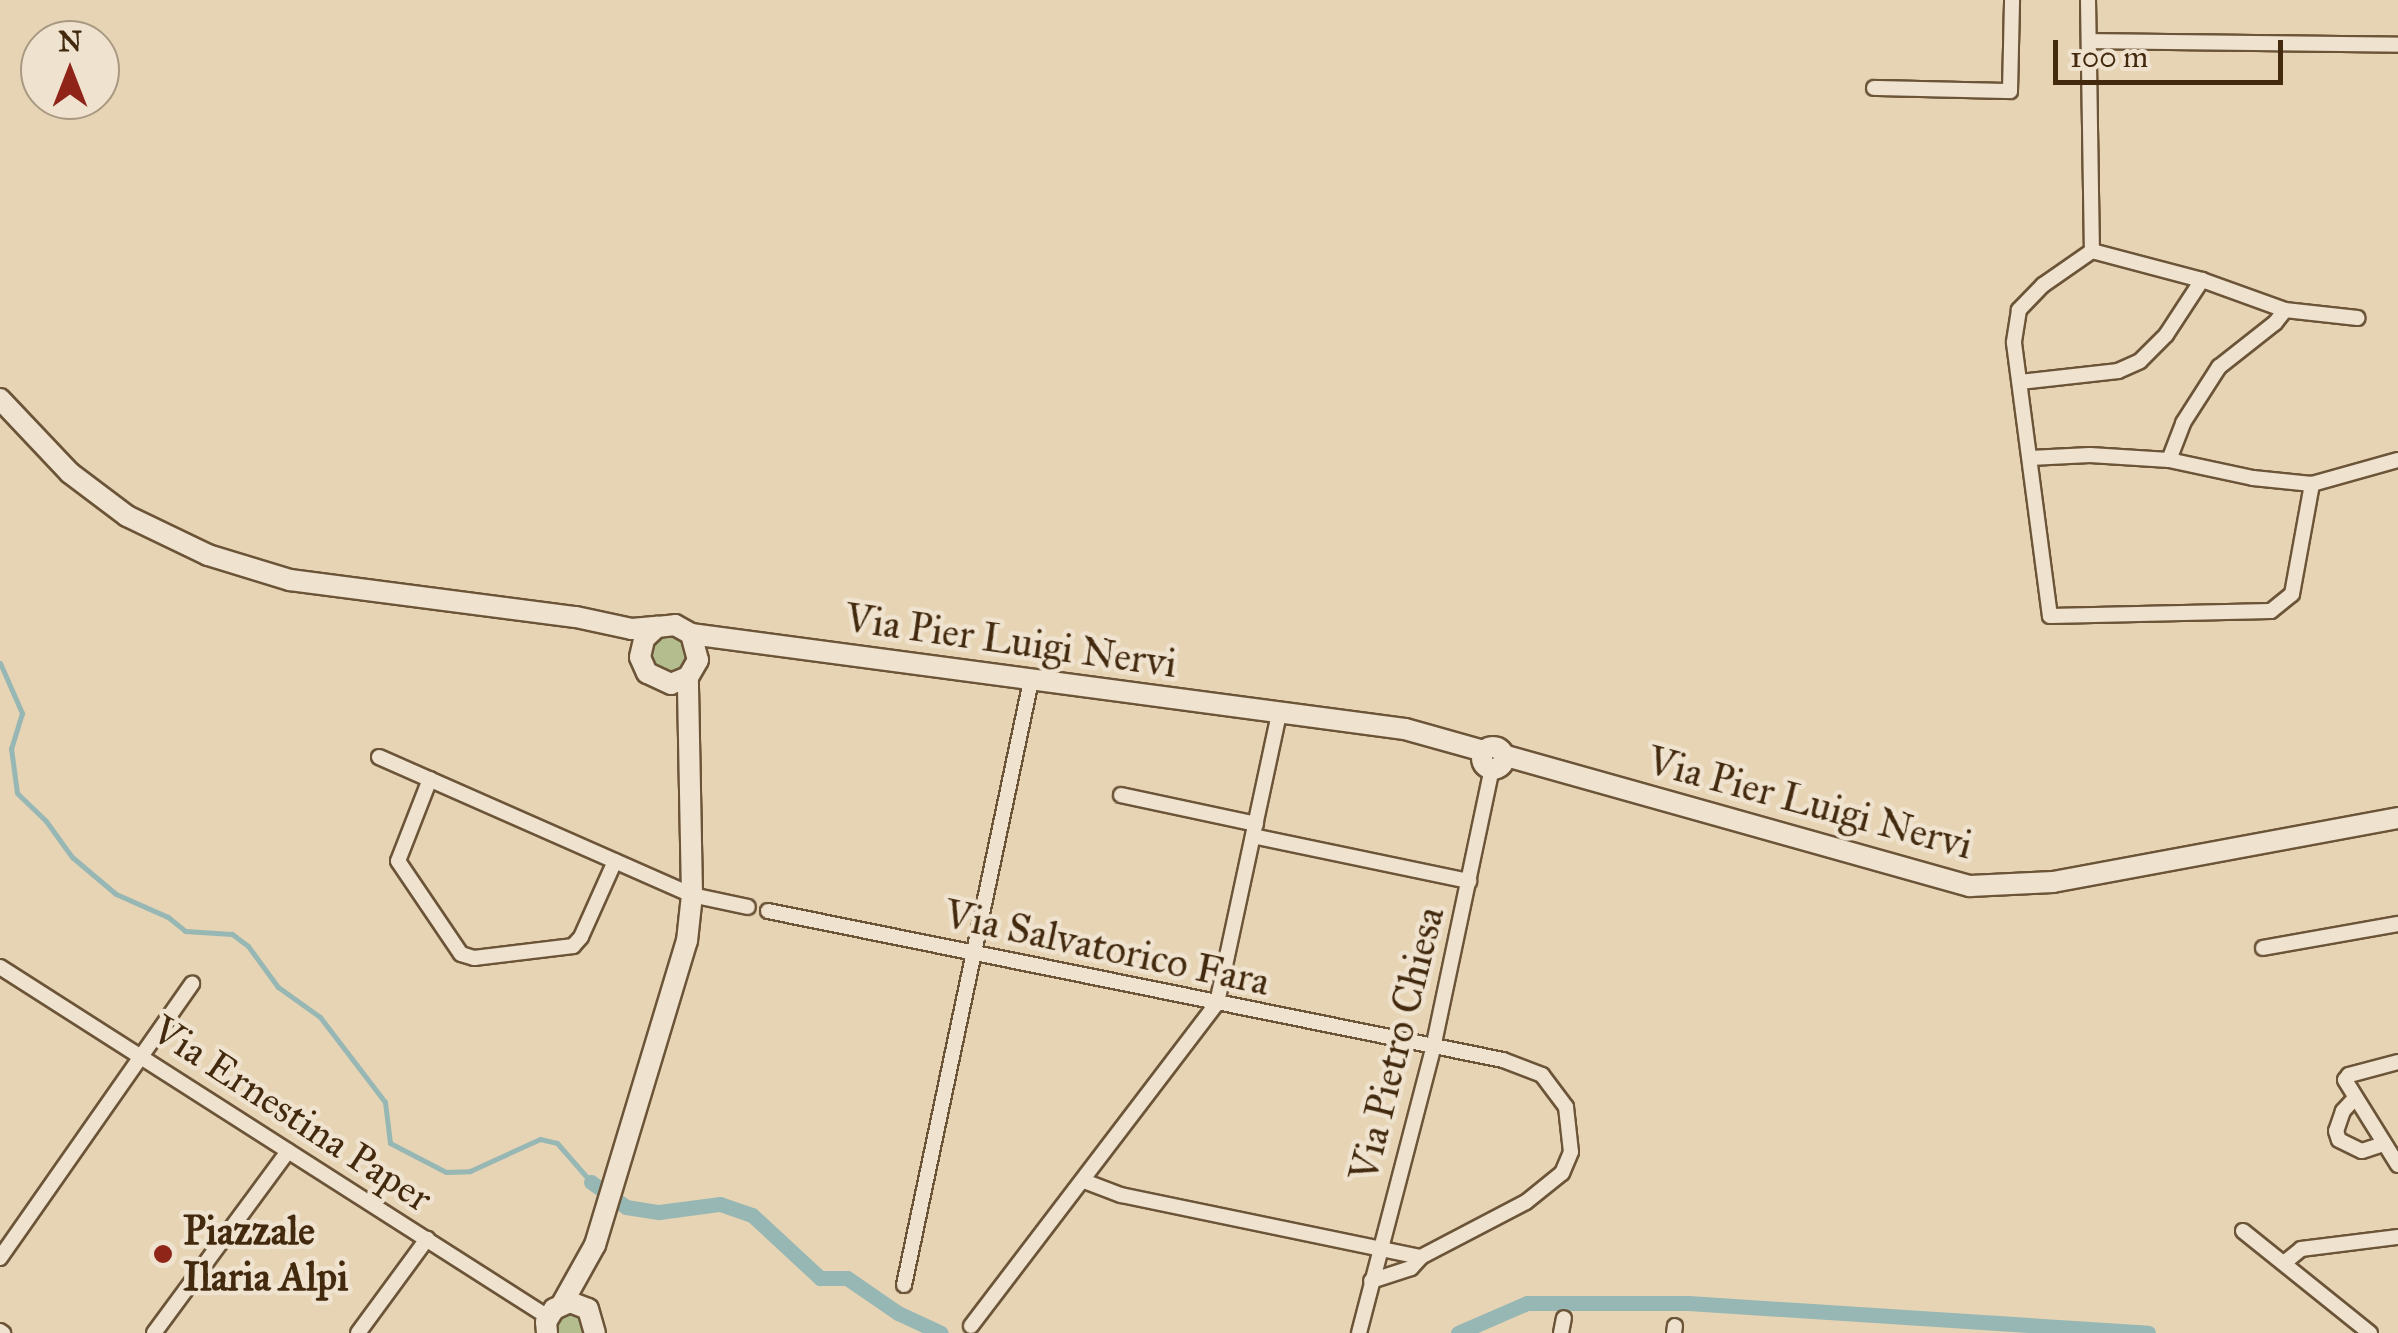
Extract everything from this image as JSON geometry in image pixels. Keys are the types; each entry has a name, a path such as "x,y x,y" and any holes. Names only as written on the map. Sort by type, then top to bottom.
{"street":[{"path":"1874,88 2010,91 2012,0"},
{"path":"2088,0 2092,251"},
{"path":"2090,40 2398,45"},
{"path":"2312,484 2292,594 2271,611 2050,616 2014,342 2019,310 2043,285 2092,251 2202,280 2285,310 2358,318"},
{"path":"2020,382 2118,371 2140,361 2166,335 2202,280"},
{"path":"2169,460 2183,422 2219,367 2285,310"},
{"path":"0,399 70,472 127,516 208,555 290,580 576,616 632,629 676,626 695,643 679,680 692,896 687,940 595,1245 552,1318"},
{"path":"2030,458 2090,455 2169,460 2253,478 2312,484 2398,460"},
{"path":"576,616 605,629 640,657 646,673 679,680"},
{"path":"640,657 644,639 658,627"},
{"name":"Via Pier Luigi Nervi","path":"695,643 765,641 1031,682 1405,729 1493,758 1970,886 2054,882 2398,818"},
{"path":"904,1285 1031,682"},
{"path":"971,1326 1216,1003 1278,712"},
{"path":"380,757 692,896 748,907"},
{"name":"Via Pietro Chiesa","path":"1359,1333 1432,1048 1493,758"},
{"path":"430,779 398,861 467,957 577,944 615,861"},
{"path":"1121,794 1469,881"},
{"name":"Via Salvatorico Fara","path":"768,911 1503,1060 1542,1074 1566,1107 1571,1152 1562,1174 1526,1202 1421,1258 1412,1268 1371,1281"},
{"path":"2263,948 2398,924"},
{"name":"Via Ernestina Paper","path":"2,972 552,1318"},
{"path":"0,1258 192,984"},
{"path":"2398,1062 2349,1074 2346,1080 2398,1165"},
{"path":"2355,1098 2342,1110 2336,1131 2339,1140 2362,1152 2384,1144"},
{"path":"154,1333 288,1152"},
{"path":"1084,1181 1121,1195 1421,1258"},
{"path":"2243,1231 2370,1333"},
{"path":"2284,1263 2301,1249 2398,1237"},
{"path":"358,1333 426,1239"},
{"path":"595,1245 596,1327"},
{"path":"552,1318 578,1303 596,1327"}],"green space":[{"path":"669,635 682,640 687,653 682,666 669,671 656,666 651,653 656,640"},
{"path":"577,1311 588,1333 553,1333 559,1314"}],"waterway":[{"path":"0,663 22,713 11,748 17,793 46,821 72,857 116,894 168,917 185,931 232,934 248,946 278,987 320,1017 385,1102 390,1143 446,1172 470,1171 540,1139 557,1143 591,1182"},
{"path":"591,1182 626,1207 659,1212 720,1204 752,1215 820,1278 847,1278 898,1313 941,1333"},
{"path":"1458,1333 1527,1303 1688,1303 2148,1333"}],"place":[{"name":"Piazzale Ilaria Alpi","path":"163,1254"}]}
